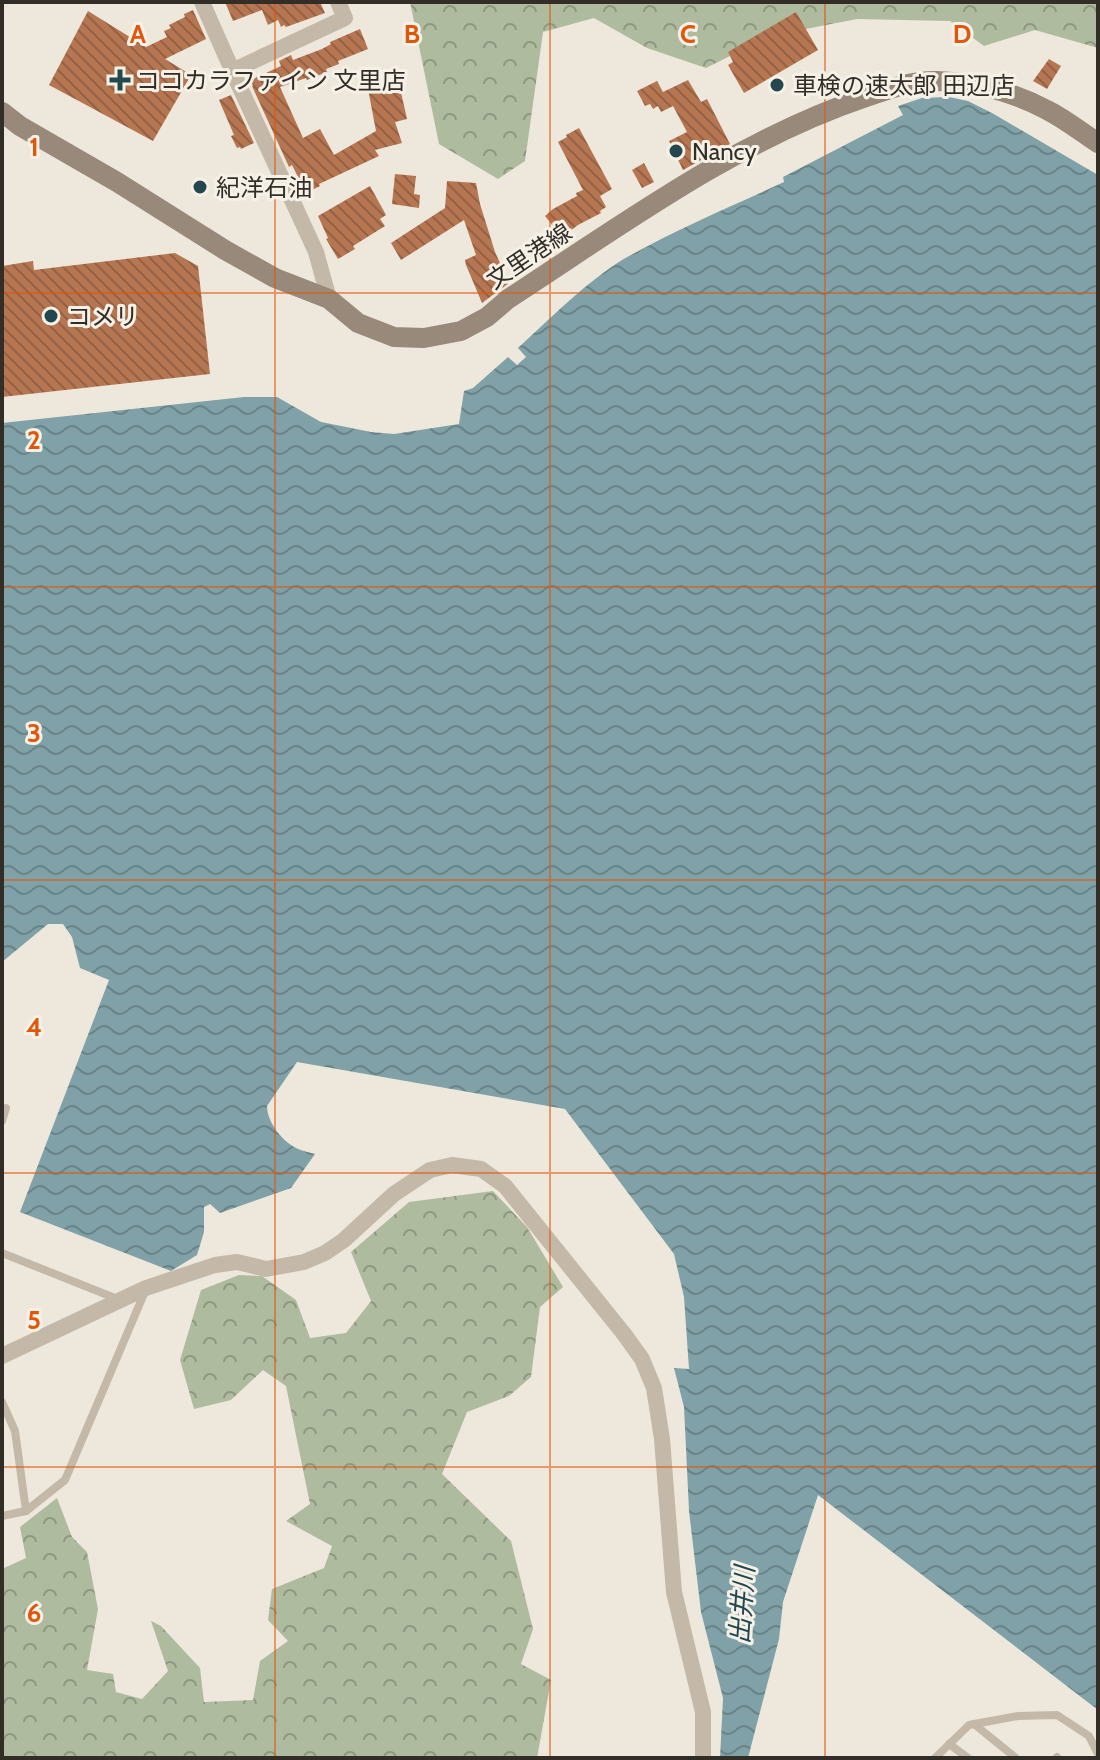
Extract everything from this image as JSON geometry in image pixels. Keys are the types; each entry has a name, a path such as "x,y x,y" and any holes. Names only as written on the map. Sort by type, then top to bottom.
{"main road":[{"name":"文里港線","path":"2,112 20,126 225,250 275,278 329,299 358,323 394,337 424,338 461,331 487,317 508,299 694,178 750,148 836,107 908,83 935,81 1001,90 1048,111 1098,143"}],"street":[{"path":"202,2 316,252 329,299"},
{"path":"232,71 345,18 338,2"},
{"path":"2,1356 146,1288 215,1265 237,1262 266,1269 315,1258 344,1240 394,1194 430,1170 452,1165 481,1169 505,1186 633,1347 642,1359 654,1388 662,1439 674,1592 703,1712 703,1758"}],"lane":[{"path":"2,1121 6,1108"},
{"path":"2,1253 120,1300"},
{"path":"2,1516 26,1511 65,1480 146,1288"},
{"path":"2,1402 15,1431 26,1511"},
{"path":"935,1758 969,1725 1018,1716 1057,1715 1089,1736 1098,1754"},
{"path":"974,1724 1016,1758"},
{"path":"949,1744 967,1758"}],"green space":[{"path":"410,2 1098,2 1098,48 1035,30 984,46 950,21 857,19 770,36 706,68 647,48 594,18 543,32 525,161 498,179 439,144"},
{"path":"493,1191 527,1227 563,1287 540,1307 531,1377 509,1396 467,1412 442,1474 511,1541 533,1629 521,1664 551,1680 537,1758 2,1758 2,1569 26,1558 20,1527 57,1498 72,1537 87,1552 98,1609 87,1670 113,1674 116,1692 142,1699 168,1671 151,1621 161,1626 200,1668 204,1702 253,1700 260,1661 288,1641 268,1620 272,1589 324,1568 332,1546 286,1521 310,1504 286,1386 263,1370 231,1400 194,1409 180,1360 201,1290 239,1275 262,1276 296,1300 310,1338 346,1333 371,1301 351,1252 409,1202"}],"water":[{"name":"出井川","path":"949,97 968,101 992,113 1098,175 1098,1710 818,1495 783,1602 779,1639 748,1758 720,1758 723,1698 701,1612 689,1511 684,1407 674,1368 689,1369 684,1297 674,1254 565,1109 297,1062 267,1106 268,1112 272,1124 286,1141 315,1154 291,1188 220,1213 210,1204 204,1207 204,1232 197,1255 171,1271 20,1212 109,980 80,968 72,937 63,924 48,924 2,962 2,423 244,397 277,397 321,422 371,432 394,434 459,424 464,391 473,388 508,357 517,365 526,357 518,348 608,269 702,219 784,182 783,177 903,115 898,106 922,98"}],"building":[{"path":"225,2 320,2 325,13 281,27 278,20 268,25 262,10 233,21"},
{"name":"ココカラファイン 文里店","path":"193,10 206,39 165,59 191,75 153,141 49,85 88,11 146,47 167,37 164,31 171,28 169,25"},
{"path":"796,12 818,50 744,93 728,65 733,62 728,52"},
{"path":"360,29 368,49 338,61 339,64 326,69 327,72 280,87 303,138 320,129 334,155 376,131 368,89 398,79 407,119 395,122 402,143 375,150 379,156 306,193 292,165 289,167 251,80 281,66 279,61 291,55 293,60"},
{"path":"1049,59 1061,66 1047,89 1033,81"},
{"path":"688,80 701,102 707,99 730,144 683,170 669,141 687,132 673,106 661,112 658,106 653,109 650,104 645,106 637,91 657,81 663,92"},
{"path":"231,95 254,143 241,149 237,148 231,136 234,135 219,100"},
{"path":"579,128 612,189 600,196 606,207 601,213 562,237 545,216 583,190 558,142"},
{"path":"644,163 654,182 642,188 632,170"},
{"path":"395,174 416,176 414,194 420,195 419,208 392,204"},
{"path":"447,181 476,183 495,252 509,283 482,303 466,265 465,260 476,255 464,220 401,260 391,243 445,208"},
{"path":"370,186 386,215 380,219 385,226 338,259 326,239 318,216"},
{"path":"175,253 198,266 210,374 2,397 2,266 33,261 34,270"}],"place":[{"name":"ココカラファイン 文里店","path":"120,80"},
{"name":"車検の速太郎 田辺店","path":"777,85"},
{"name":"Nancy","path":"676,151"},
{"name":"紀洋石油","path":"200,187"},
{"name":"コメリ","path":"51,316"}]}
